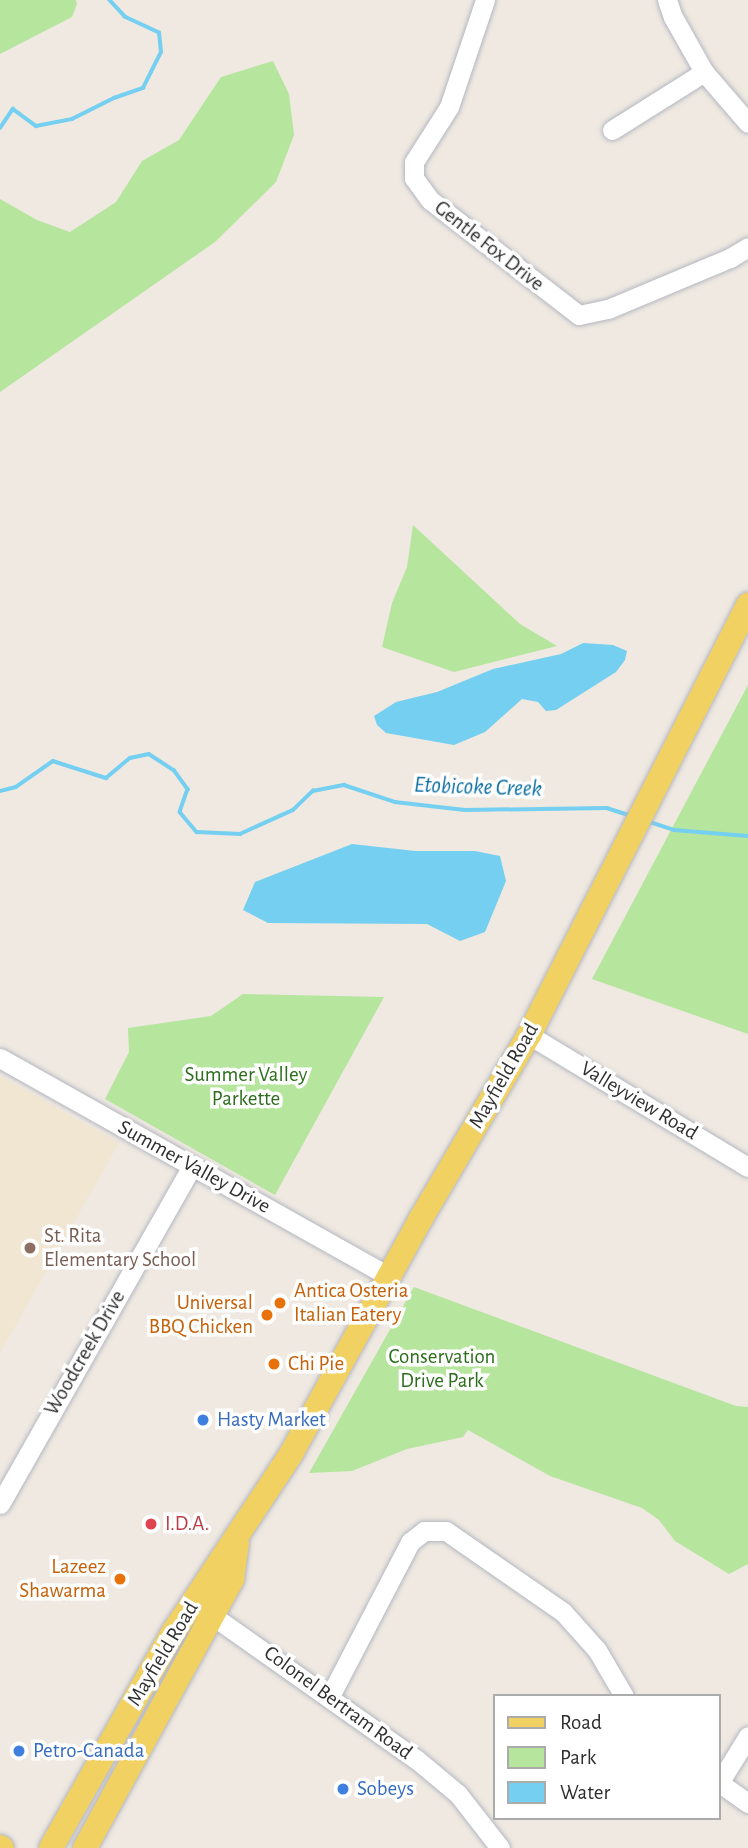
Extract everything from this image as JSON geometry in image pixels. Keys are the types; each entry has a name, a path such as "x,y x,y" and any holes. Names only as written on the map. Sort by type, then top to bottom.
{"main road":[{"name":"Mayfield Road","path":"51,1848 174,1631 203,1609 232,1578 238,1535 297,1444 389,1276 529,1035 621,860 748,605"},
{"name":"Mayfield Road","path":"85,1848 203,1609"}],"street":[{"name":"Gentle Fox Drive","path":"485,0 449,107 414,162 414,178 430,200 579,315 608,309 730,258 748,247"},
{"path":"667,0 673,17 704,72 748,123"},
{"path":"612,130 704,72"},
{"name":"Valleyview Road","path":"529,1035 748,1167"},
{"name":"Summer Valley Drive","path":"0,1058 389,1276"},
{"name":"Woodcreek Drive","path":"0,1504 192,1166"},
{"path":"330,1696 410,1542 424,1531 446,1531 563,1612 597,1650 623,1694"},
{"name":"Colonel Bertram Road","path":"203,1609 416,1759 458,1794 500,1848"},
{"path":"720,1780 748,1736"},
{"path":"720,1784 748,1803"}],"shaded area":[{"name":"St. Rita Elementary School","path":"0,1076 119,1143 0,1353"}],"green space":[{"path":"0,0 76,0 77,4 72,17 0,54"},
{"path":"273,61 289,94 294,135 276,182 215,242 0,392 0,199 37,220 70,232 116,202 142,161 179,140 221,77"},
{"path":"413,525 520,624 557,646 454,672 382,647 392,603 407,567"},
{"path":"748,685 748,1034 592,979"},
{"name":"Summer Valley Parkette","path":"243,994 384,997 275,1195 105,1099 129,1052 128,1028 211,1016"},
{"name":"Conservation Drive Park","path":"414,1287 736,1406 748,1407 748,1564 729,1574 675,1541 659,1520 642,1508 550,1476 468,1430 463,1437 407,1449 352,1471 309,1473"}],"water":[{"path":"583,643 613,645 627,651 625,660 616,672 556,710 546,711 538,702 522,699 485,732 454,745 386,733 377,725 374,716 396,702 437,692 493,669 561,654"},
{"path":"352,844 415,851 475,851 500,856 506,881 485,932 460,941 427,924 268,923 243,910 255,882"}],"waterway":[{"name":"Etobicoke Creek","path":"0,128 13,109 36,126 72,119 114,98 143,88 161,52 159,33 125,17 109,0"},
{"name":"Etobicoke Creek","path":"0,791 16,787 53,761 106,778 130,758 149,754 174,770 188,789 180,812 197,832 240,834 293,810 313,791 344,785 395,802 465,810 607,808 629,815"},
{"name":"Etobicoke Creek","path":"647,821 674,830 748,836"}],"place":[{"name":"St. Rita Elementary School","path":"30,1248"},
{"name":"Antica Osteria Italian Eatery","path":"280,1303"},
{"name":"Universal BBQ Chicken","path":"267,1315"},
{"name":"Chi Pie","path":"274,1364"},
{"name":"Hasty Market","path":"203,1420"},
{"name":"I.D.A.","path":"151,1524"},
{"name":"Lazeez Shawarma","path":"120,1579"},
{"name":"Petro-Canada","path":"19,1751"},
{"name":"Sobeys","path":"343,1789"}]}
